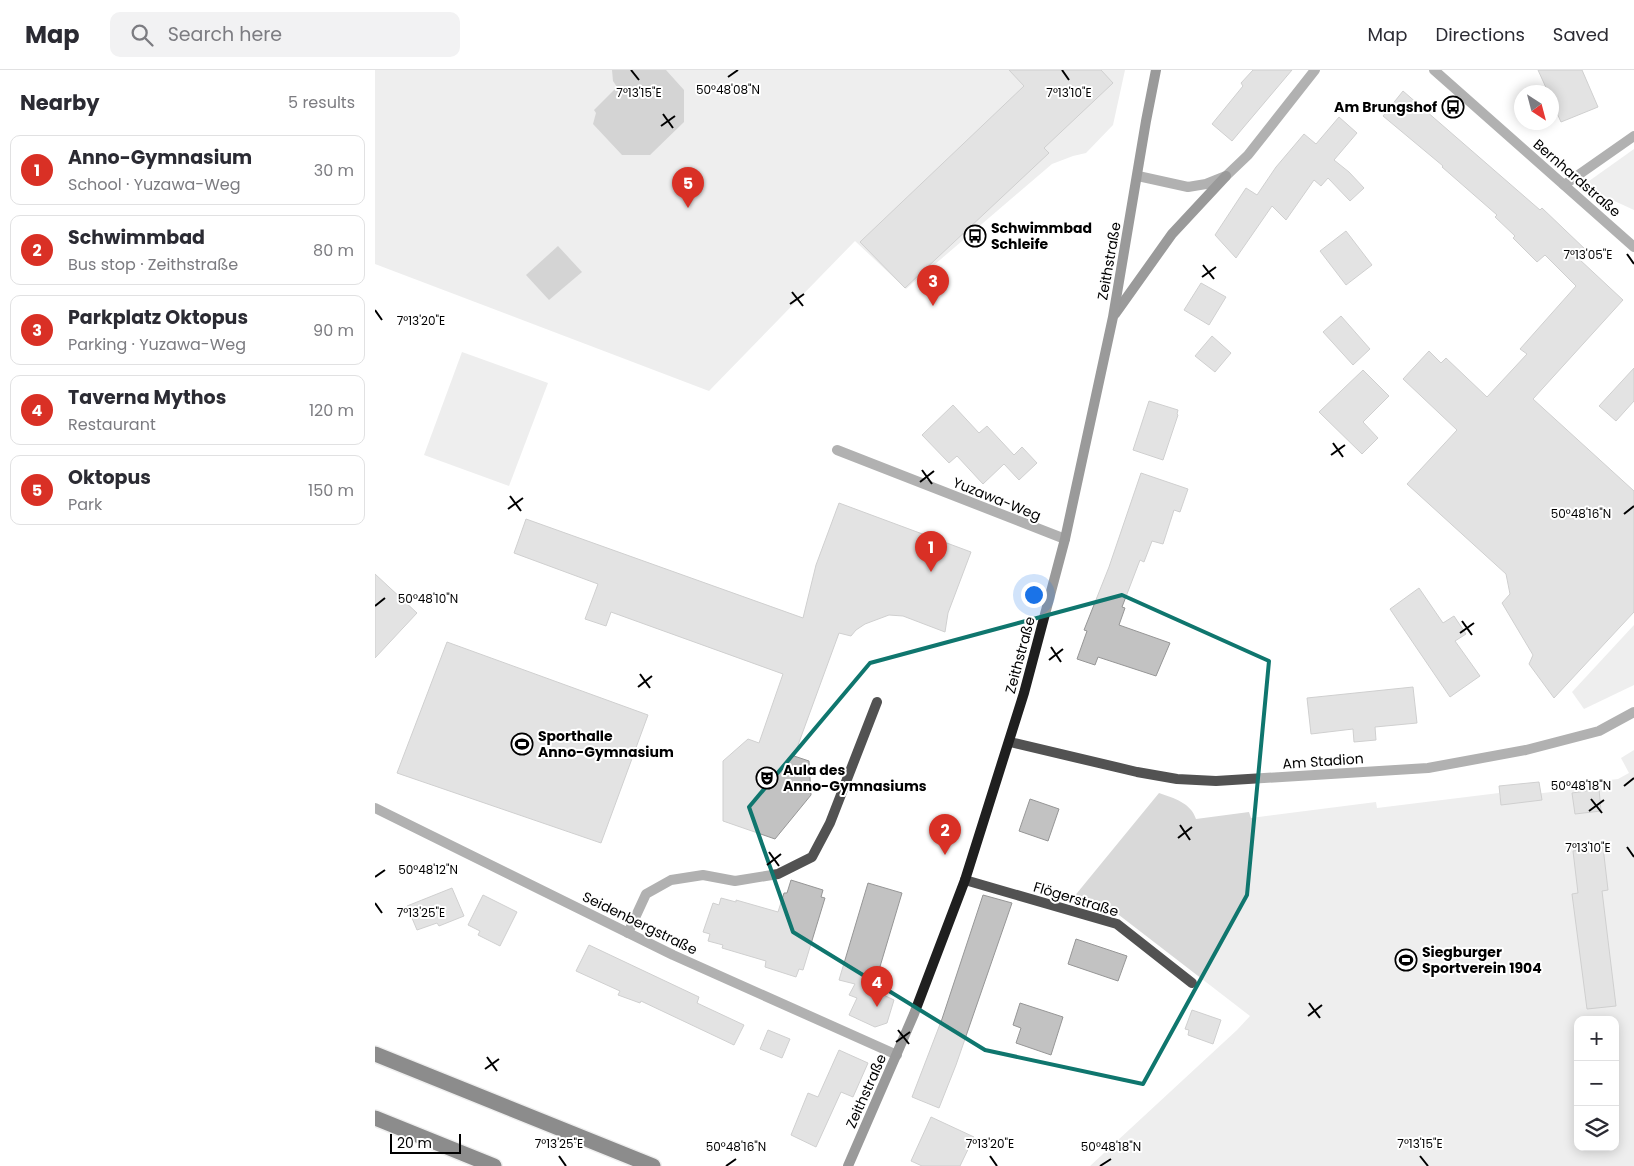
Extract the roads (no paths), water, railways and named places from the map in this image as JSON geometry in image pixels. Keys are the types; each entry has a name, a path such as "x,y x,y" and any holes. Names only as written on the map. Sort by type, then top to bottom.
{"highway":[{"path":"375,1054 653,1166"},
{"path":"375,1118 494,1166"}],"street":[{"name":"Zeithstraße","path":"848,1166 914,1014 965,880 1010,742 1026,686 1065,539 1113,317 1146,121 1157,70"},
{"path":"1113,317 1172,234 1248,155 1315,70"},
{"name":"Bernhardstraße","path":"1433,70 1634,247"},
{"path":"1564,185 1634,136"},
{"path":"1138,176 1188,187 1206,184 1226,176"},
{"name":"Yuzawa-Weg","path":"837,450 1065,539"},
{"path":"629,933 646,894 671,880 703,875 735,881 778,874 812,857 830,823 877,702"},
{"name":"Am Stadion","path":"1010,742 1137,772 1177,779 1216,781 1428,768 1525,750 1599,731 1634,712"},
{"name":"Seidenbergstraße","path":"375,808 673,955 897,1055"},
{"name":"Flögerstraße","path":"965,880 1117,924 1192,983"}],"place":[{"name":"Am Brungshof","path":"1453,107"},
{"name":"Oktopus","path":"688,208"},
{"name":"Schwimmbad Schleife","path":"975,236"},
{"name":"Parkplatz Oktopus","path":"933,306"},
{"name":"Anno-Gymnasium","path":"931,572"},
{"name":"Sporthalle Anno-Gymnasium","path":"522,744"},
{"name":"Aula des Anno-Gymnasiums","path":"767,778"},
{"name":"Schwimmbad","path":"945,855"},
{"name":"Siegburger Sportverein 1904","path":"1406,960"},
{"name":"Taverna Mythos","path":"877,1007"}]}
